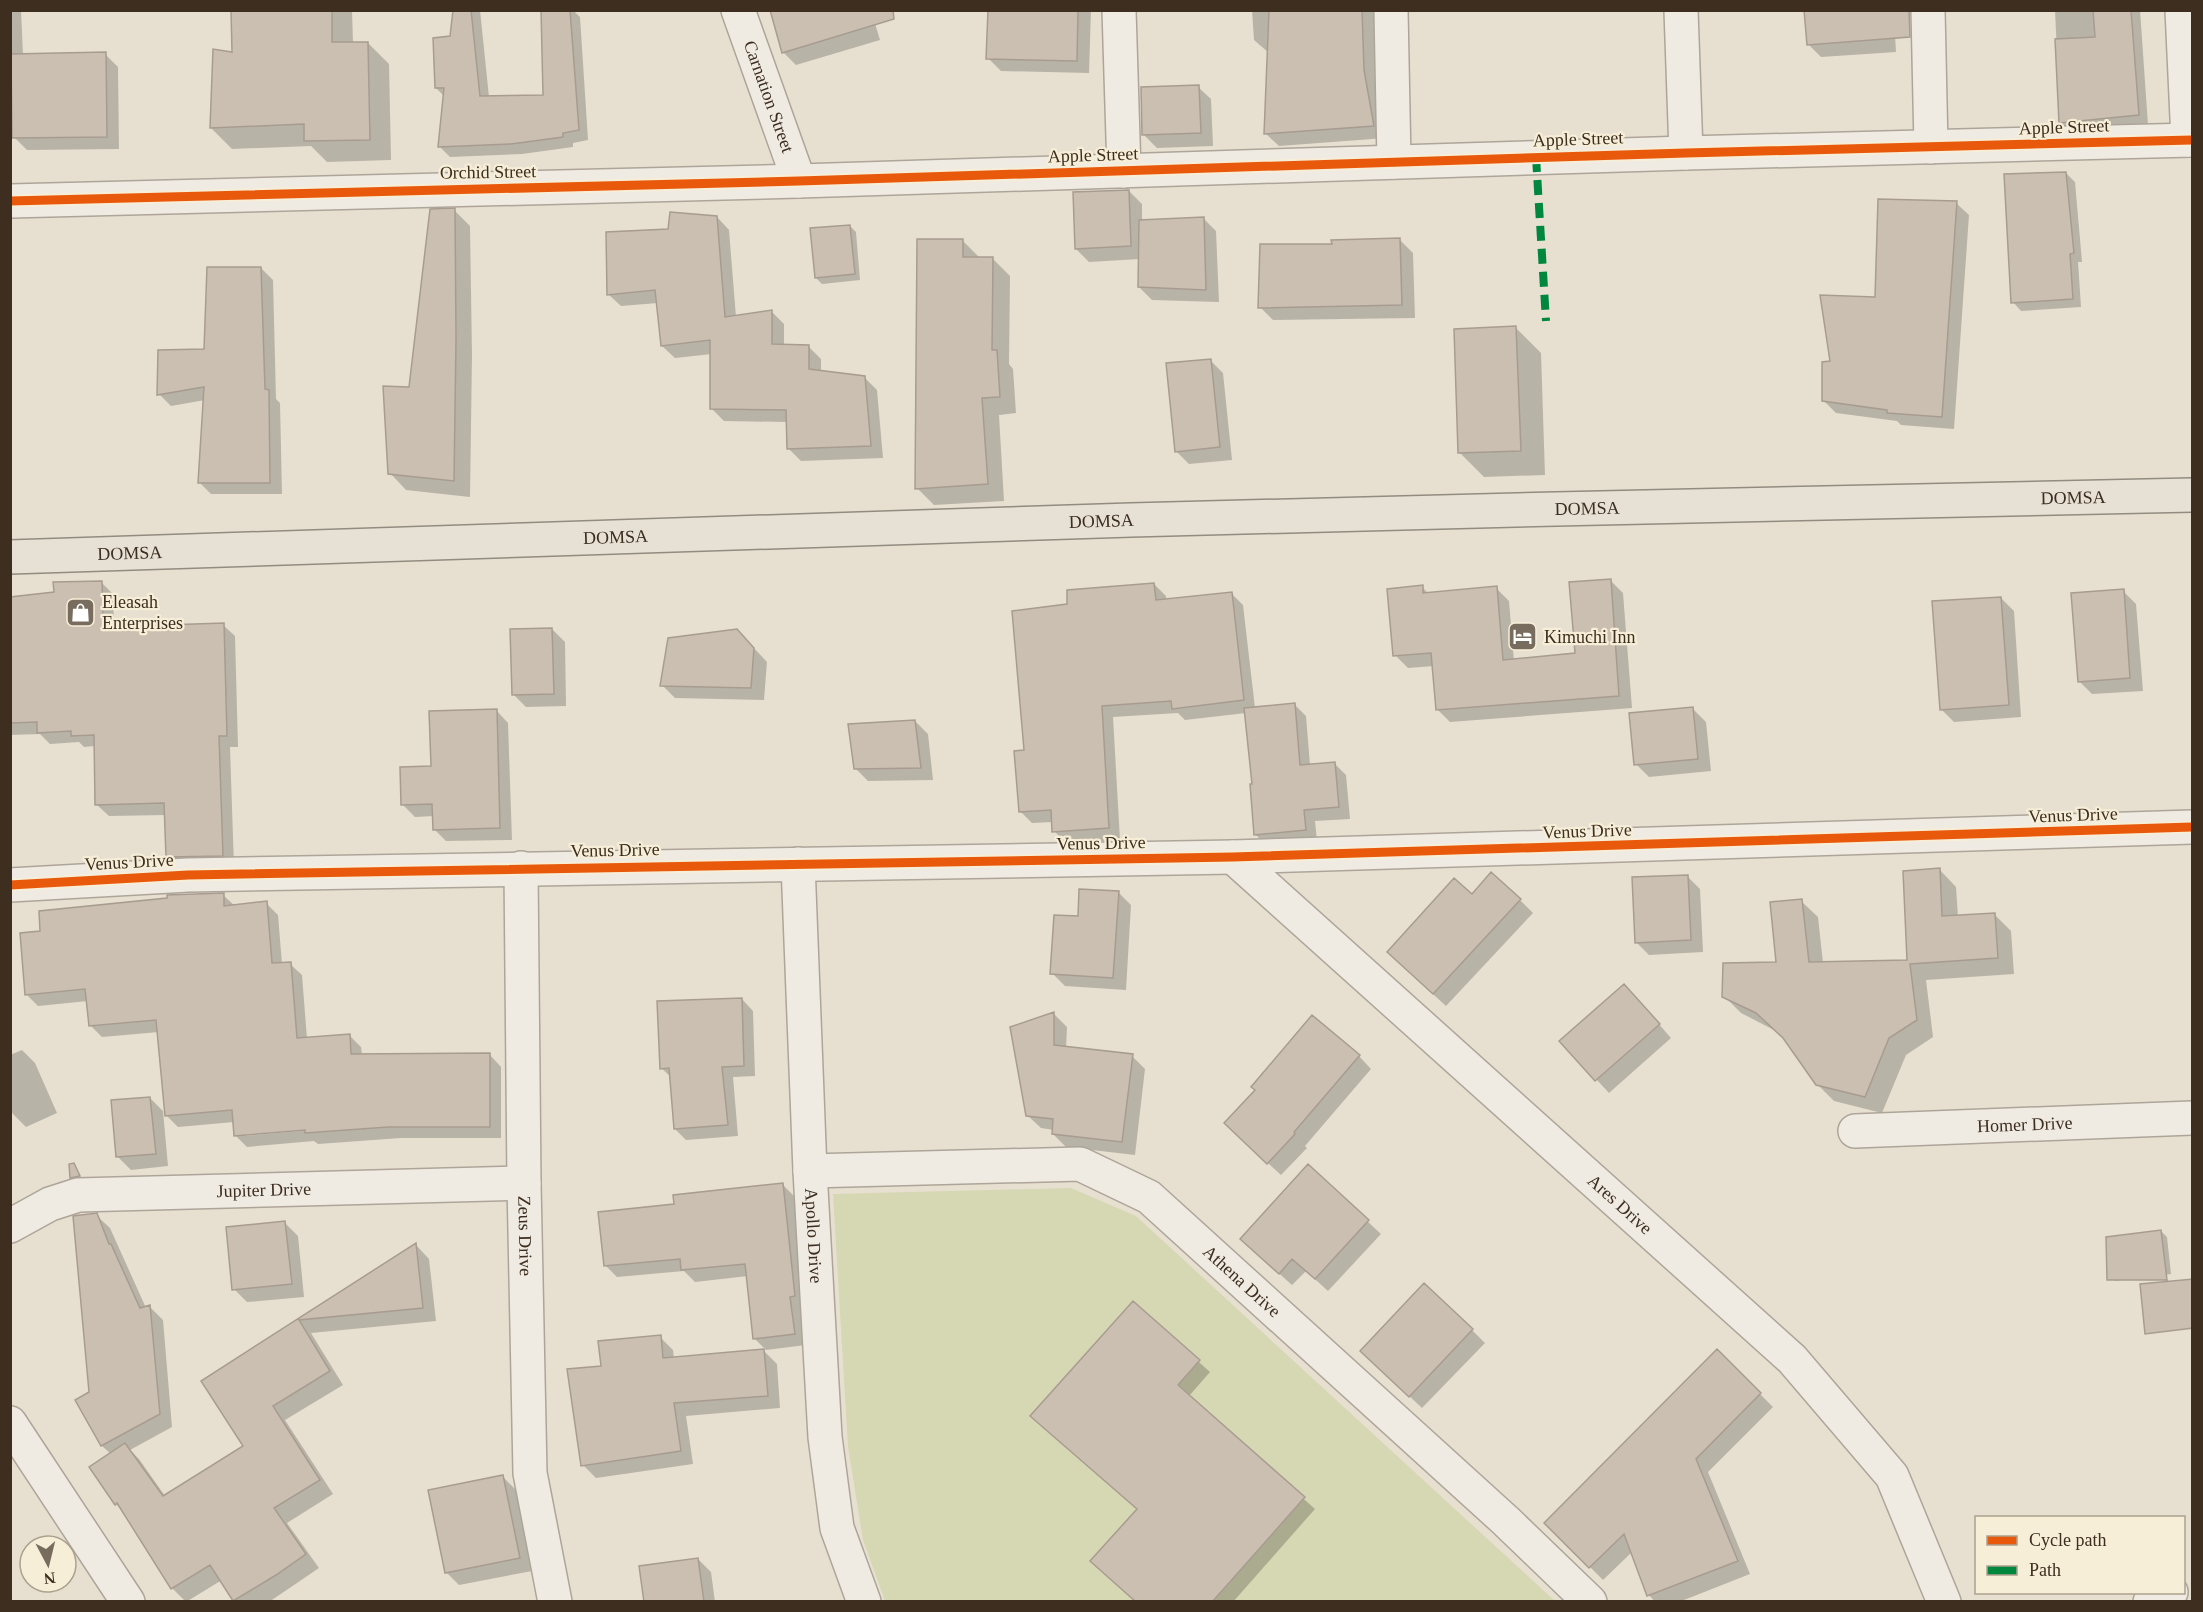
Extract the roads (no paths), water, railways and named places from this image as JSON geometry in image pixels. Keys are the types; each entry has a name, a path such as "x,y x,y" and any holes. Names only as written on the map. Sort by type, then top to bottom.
{"main road":[{"name":"DOMSA","path":"10,557 1143,520 2193,495"}],"street":[{"name":"Carnation Street","path":"738,10 799,181"},
{"path":"1119,10 1124,171"},
{"path":"1391,10 1394,162"},
{"path":"1681,10 1686,153"},
{"path":"1928,10 1931,147"},
{"path":"2182,10 2190,140"},
{"name":"Apple Street","path":"966,176 1686,153 2190,140"},
{"name":"Orchid Street","path":"10,201 966,176"},
{"name":"Venus Drive","path":"10,885 188,875 1233,857 2193,827"},
{"name":"Ares Drive","path":"1233,857 1792,1359 1892,1476 1944,1602"},
{"name":"Apollo Drive","path":"798,864 810,1171 826,1449 837,1528 864,1602"},
{"name":"Zeus Drive","path":"521,868 530,1473 555,1602"},
{"name":"Homer Drive","path":"1855,1131 2193,1118"},
{"name":"Athena Drive","path":"810,1171 1080,1164 1149,1197 1506,1521 1590,1602"},
{"name":"Jupiter Drive","path":"10,1226 50,1204 78,1195 524,1182"},
{"path":"10,1423 128,1602"},
{"path":"2150,1602 2170,1594"}],"place":[{"name":"Eleasah Enterprises","path":"81,612"},
{"name":"Kimuchi Inn","path":"1523,637"}]}
